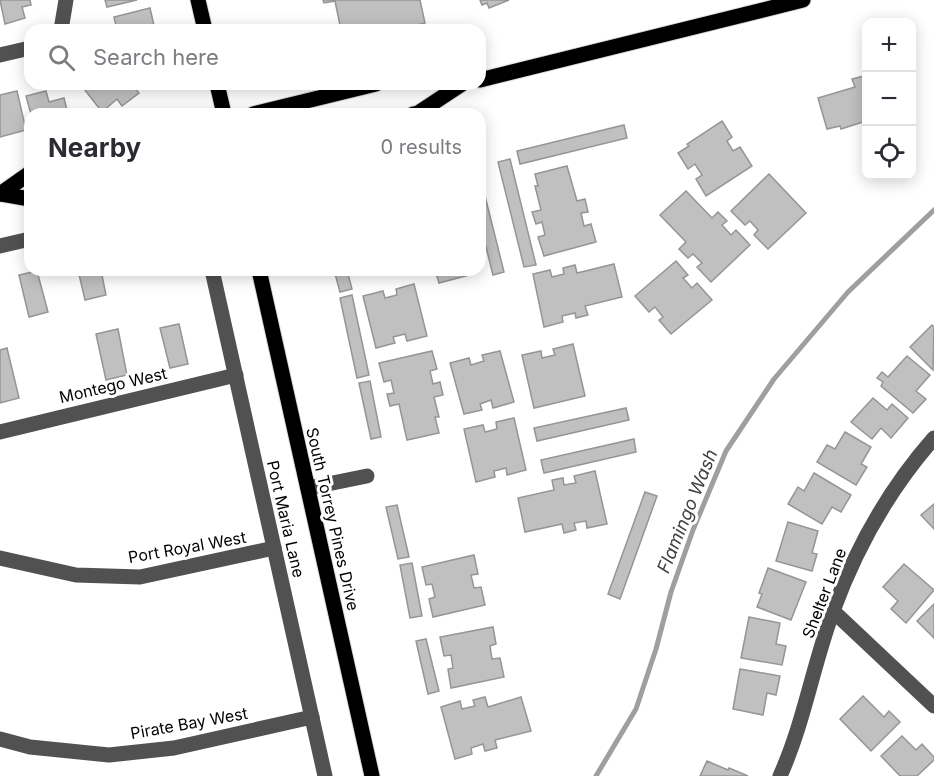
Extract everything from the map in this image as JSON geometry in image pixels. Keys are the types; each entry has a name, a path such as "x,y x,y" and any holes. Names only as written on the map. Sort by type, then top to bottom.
{"main road":[{"path":"198,0 204,24"},
{"path":"486,79 803,0"},
{"path":"218,90 223,108"},
{"path":"278,108 351,90"},
{"path":"425,108 451,90"},
{"path":"0,194 24,177"},
{"path":"0,194 24,198"},
{"name":"South Torrey Pines Drive","path":"260,276 372,776"}],"street":[{"path":"62,24 66,0"},
{"path":"0,55 24,49"},
{"path":"0,246 24,240"},
{"name":"Port Maria Lane","path":"213,276 325,776"},
{"name":"Montego West","path":"0,432 236,375"},
{"name":"Shelter Lane","path":"780,776 791,751 833,611 865,536 917,457 934,438"},
{"path":"308,488 367,476"},
{"name":"Port Royal West","path":"0,558 76,575 140,577 274,548"},
{"path":"833,611 934,706"},
{"name":"Pirate Bay West","path":"0,739 30,747 110,755 174,748 312,717"}],"building":[{"path":"0,0 30,0 31,5 22,7 25,18 5,24"},
{"path":"105,0 137,0 107,7"},
{"path":"323,0 420,0 425,23 340,24 335,1 324,3"},
{"path":"480,0 509,0 489,8 487,3 482,5"},
{"path":"150,8 154,24 116,24 114,17"},
{"path":"862,76 862,122 841,129 840,126 827,129 818,98 855,87 852,79"},
{"path":"85,90 137,90 139,93 122,106 117,99 107,108 99,108"},
{"path":"17,91 24,131 0,137 0,95"},
{"path":"46,91 49,102 64,98 66,108 29,108 26,96"},
{"path":"722,121 732,137 727,141 733,151 740,147 752,166 706,196 696,179 702,175 695,164 688,169 678,153 689,146 687,144"},
{"path":"624,125 627,138 520,164 517,151"},
{"path":"510,159 536,265 524,267 498,162"},
{"path":"567,166 577,201 585,199 588,212 581,213 584,226 591,224 596,242 544,256 538,237 545,235 542,222 536,224 532,212 541,210 535,186 538,186 535,174"},
{"path":"769,174 806,213 768,249 754,235 758,230 750,221 745,225 731,211"},
{"path":"686,191 712,218 718,212 727,221 722,225 731,235 736,230 750,245 711,282 697,267 702,263 693,254 688,258 679,249 686,242 660,215"},
{"path":"486,200 504,272 493,275 486,247"},
{"path":"676,261 688,275 683,278 692,288 697,283 712,300 671,334 659,320 663,317 655,307 649,312 635,296"},
{"path":"614,264 622,297 585,306 588,315 576,318 575,313 562,316 563,322 544,327 533,274 550,270 552,277 564,274 563,268 575,265 577,273"},
{"path":"19,275 38,276 48,312 29,317"},
{"path":"79,276 102,276 106,295 85,300"},
{"path":"336,276 349,276 352,289 340,292"},
{"path":"437,276 465,276 439,283"},
{"path":"414,284 427,336 407,341 405,334 393,337 395,343 376,348 363,296 383,291 385,298 397,295 396,289"},
{"path":"352,295 369,375 357,378 340,298"},
{"path":"179,324 188,364 170,368 160,328"},
{"path":"932,325 934,327 933,370 910,347"},
{"path":"118,329 127,375 106,380 96,334"},
{"path":"573,344 585,396 534,408 522,355 541,351 542,358 555,355 553,349"},
{"path":"7,348 19,398 0,403 0,350"},
{"path":"432,351 437,369 430,371 433,384 440,382 443,395 434,397 439,417 435,417 439,433 407,440 399,404 390,406 387,394 394,393 391,380 384,382 379,363"},
{"path":"500,351 514,402 493,408 491,400 480,404 482,410 464,414 450,363 469,358 471,365 484,361 482,355"},
{"path":"907,356 930,375 916,391 926,399 913,413 881,386 883,382 877,378 882,372 888,377"},
{"path":"370,381 381,437 371,439 359,383"},
{"path":"873,398 887,410 892,404 908,418 891,438 881,428 872,439 851,422"},
{"path":"626,408 629,420 537,441 534,428"},
{"path":"514,418 526,470 507,475 506,468 494,471 495,477 476,482 464,429 483,425 485,432 497,429 496,422"},
{"path":"845,432 871,447 861,464 867,467 856,485 817,462 827,445 835,449"},
{"path":"634,439 636,452 544,473 541,460"},
{"path":"595,471 607,524 587,528 586,521 574,523 576,530 564,533 562,524 525,532 518,498 554,490 552,480 563,478 564,485 576,483 574,476"},
{"path":"814,473 851,495 841,512 832,507 822,524 788,504 798,487 804,491"},
{"path":"645,492 657,496 620,599 608,594"},
{"path":"934,504 934,529 921,515"},
{"path":"397,505 409,557 398,559 386,507"},
{"path":"788,522 818,531 812,553 817,554 812,571 776,561"},
{"path":"474,555 478,574 471,575 474,588 481,587 485,605 433,617 429,599 435,597 432,584 426,585 422,567"},
{"path":"412,563 422,616 410,618 400,565"},
{"path":"904,564 934,590 906,623 891,609 898,601 883,587"},
{"path":"768,568 806,582 791,620 757,607 762,594 759,593"},
{"path":"934,604 934,638 917,621"},
{"path":"749,617 780,623 776,644 786,646 782,665 741,658"},
{"path":"493,627 496,644 490,646 492,659 500,658 504,677 451,688 448,669 453,668 451,655 444,656 440,637"},
{"path":"426,639 439,691 428,694 416,641"},
{"path":"740,669 780,676 776,695 767,693 763,715 733,709"},
{"path":"863,696 884,717 889,711 900,722 871,751 840,719"},
{"path":"485,697 488,707 521,697 531,731 495,740 497,748 485,751 483,744 471,748 472,754 455,759 441,707 460,701 462,709 475,706 473,700"},
{"path":"902,736 916,750 922,744 934,757 934,760 917,776 900,776 881,756"},
{"path":"707,761 728,770 729,768 748,776 700,776"}],"waterway":[{"name":"Flamingo Wash","path":"596,776 636,709 656,649 671,592 693,530 726,451 774,379 848,292 934,210"}]}
